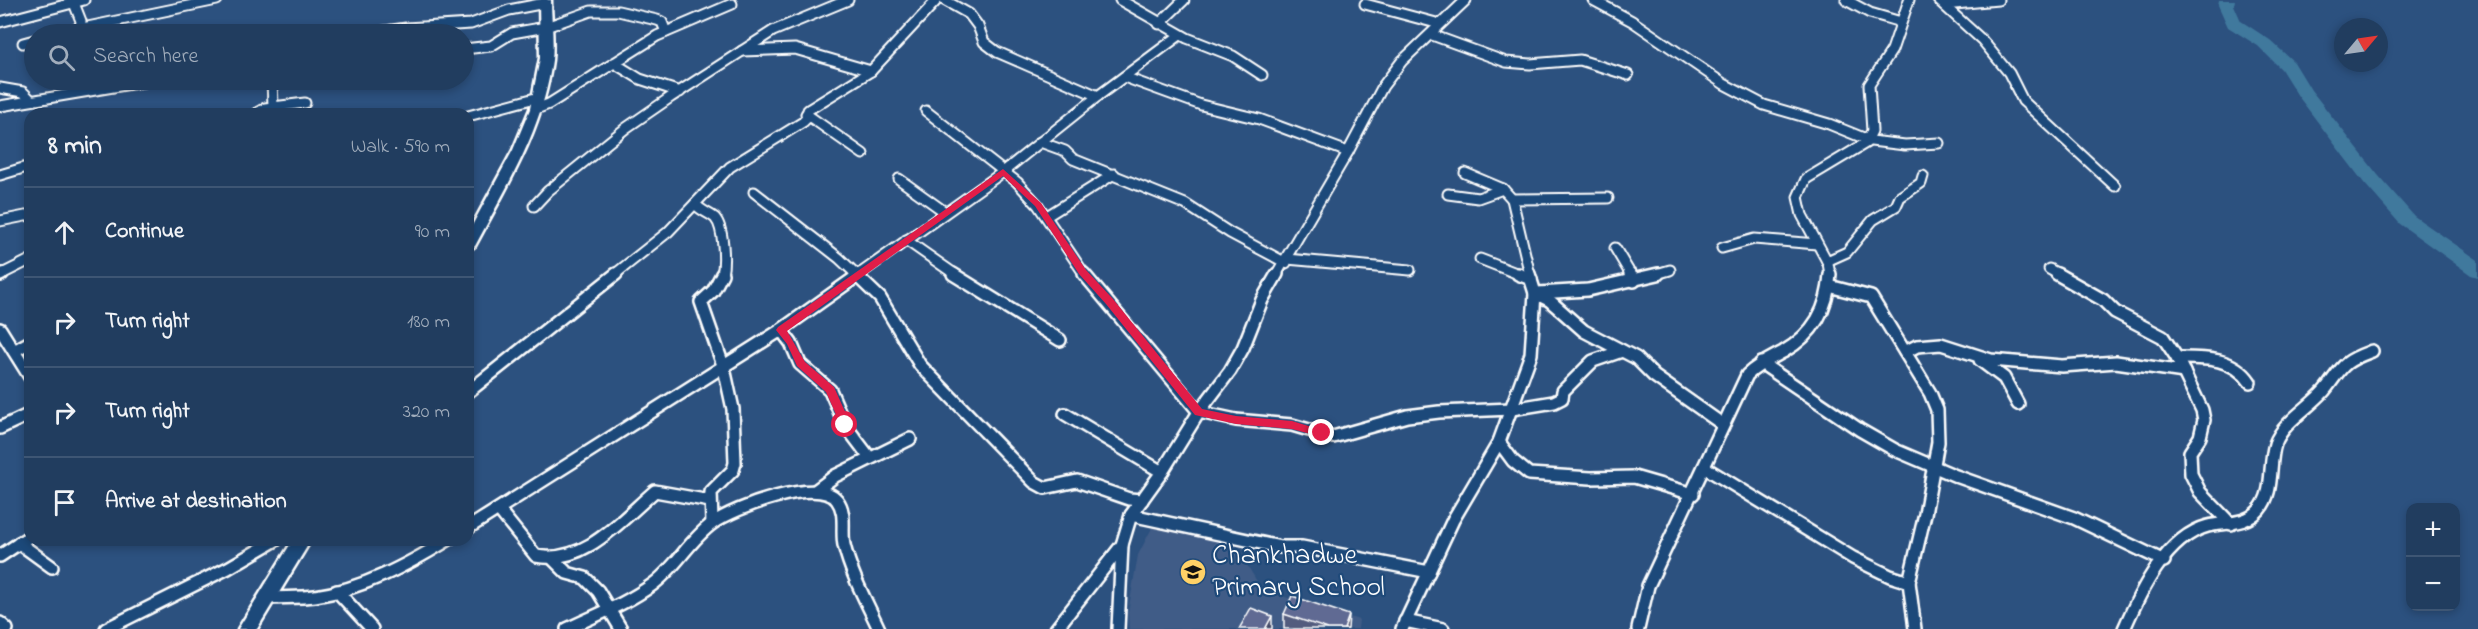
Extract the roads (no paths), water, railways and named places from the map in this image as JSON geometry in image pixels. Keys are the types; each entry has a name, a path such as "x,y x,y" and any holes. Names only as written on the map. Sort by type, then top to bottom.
{"street":[{"path":"0,22 84,0"},
{"path":"100,24 217,0"},
{"path":"534,206 548,191 626,128 742,51 773,31 848,0"},
{"path":"474,387 656,243 730,167 803,122 813,106 852,85 871,71 937,0"},
{"path":"944,0 969,14 978,26 984,42 997,52 1098,96"},
{"path":"1120,0 1153,17 1159,24 1180,35 1223,51 1262,75"},
{"path":"1159,24 1184,0"},
{"path":"1118,629 1122,545 1131,514 1162,472 1198,412 1230,371 1246,340 1262,300 1391,73 1466,0"},
{"path":"1593,0 1627,17 1744,96 1777,110 1827,124 1850,135 1868,140 1906,147 1939,143"},
{"path":"1846,0 1870,13 1901,22"},
{"path":"1638,629 1648,586 1693,494 1722,424 1747,375 1761,363 1790,348 1815,327 1827,306 1830,269 1808,230 1798,205 1798,197 1803,184 1817,171 1862,147 1868,140 1872,131 1869,85 1892,50 1909,0"},
{"path":"1941,2 1998,0"},
{"path":"471,24 509,10 545,2 546,58 538,103 520,150 474,235"},
{"path":"1941,2 1982,40 2009,73 2023,101 2115,186"},
{"path":"74,3 81,24"},
{"path":"474,115 538,103 549,104 666,32 732,4"},
{"path":"1365,4 1440,24"},
{"path":"474,49 486,48 499,43 512,33 546,27 582,13 609,10 657,20 662,22 666,32"},
{"path":"474,525 781,330 1003,172 1098,96 1180,35"},
{"path":"1432,35 1506,62 1530,64 1580,60 1628,75"},
{"path":"742,51 795,49 871,71"},
{"path":"614,63 640,79 680,92"},
{"path":"1124,77 1201,105 1259,119 1348,152"},
{"path":"0,88 23,92 31,100"},
{"path":"0,106 93,90"},
{"path":"272,90 273,106"},
{"path":"266,108 305,103"},
{"path":"926,111 1017,182 1047,216 1082,272 1198,412 1236,420 1292,425 1333,437 1407,416 1439,412 1512,409 1560,400 1563,391 1593,362 1622,351"},
{"path":"806,114 863,154"},
{"path":"1040,142 1065,151 1073,159 1185,204 1230,233 1286,261 1410,270"},
{"path":"0,175 24,168"},
{"path":"1443,629 1404,625 1453,520 1499,442 1532,354 1535,293 1522,250 1512,199 1503,189 1465,173"},
{"path":"1047,216 1114,174"},
{"path":"1827,261 1847,252 1866,227 1881,214 1896,206 1904,194 1921,183 1923,176"},
{"path":"898,179 945,212"},
{"path":"1448,194 1478,198 1503,189"},
{"path":"754,192 858,275 884,304 895,327 920,365 1034,482 1045,488 1082,482 1129,499 1142,500"},
{"path":"1512,199 1608,198"},
{"path":"695,204 702,212 714,217 722,230 719,237 723,248 724,273 716,290 701,302 724,368 733,409 735,463 733,470 711,492 712,523"},
{"path":"0,221 24,216"},
{"path":"1722,248 1754,239 1817,244"},
{"path":"906,240 952,273 1060,340"},
{"path":"1615,248 1634,280"},
{"path":"1480,259 1531,279"},
{"path":"0,275 24,263"},
{"path":"2049,269 2103,300 2115,312 2163,337 2184,372 2204,420 2200,437 2190,452 2189,472 2208,502 2231,524"},
{"path":"1535,293 1575,292 1670,270"},
{"path":"1829,286 1871,297 1930,393 1937,411 1939,427 1934,467 1909,582 1915,629"},
{"path":"1535,293 1548,300 1584,331 1636,358 1654,376 1722,424"},
{"path":"0,329 24,367"},
{"path":"781,330 791,343 801,364 830,390 845,425 870,458"},
{"path":"1905,352 1928,344 1941,344 1972,356 1991,360 2062,366 2116,362 2184,372"},
{"path":"14,351 24,345"},
{"path":"2124,629 2134,605 2164,561 2187,535 2212,525 2231,524 2254,516 2264,505 2271,458 2280,434 2322,394 2337,373 2351,360 2372,351"},
{"path":"1972,356 1999,372 2012,388 2018,404"},
{"path":"2177,358 2217,360 2242,372 2250,382"},
{"path":"1761,363 1798,386 1852,427 1895,450 1934,467 2082,521 2164,561"},
{"path":"1065,414 1162,472"},
{"path":"0,428 24,417"},
{"path":"815,491 835,476 910,439"},
{"path":"1499,442 1513,461 1529,474 1591,478 1634,477 1693,494"},
{"path":"1704,467 1867,566 1909,582"},
{"path":"499,510 536,556 554,559 596,542 655,491 710,501"},
{"path":"567,629 610,609 654,584 712,523 745,507 772,498 815,491 835,497 841,506 844,544 879,629"},
{"path":"1131,514 1280,547 1302,547 1429,572"},
{"path":"0,556 24,540"},
{"path":"19,543 52,567"},
{"path":"1056,629 1122,545"},
{"path":"106,629 228,568 266,546"},
{"path":"247,629 298,546"},
{"path":"268,598 318,596 338,591 407,563 437,546"},
{"path":"554,559 567,573 585,578 610,609 621,629"},
{"path":"338,591 372,629"},
{"path":"0,623 7,629"}],"waterway":[{"path":"2227,0 2226,5 2234,24 2264,43 2288,66 2304,92 2371,179 2407,220 2478,270"}],"place":[{"name":"Chankhadwe Primary School","path":"1193,572"}]}
